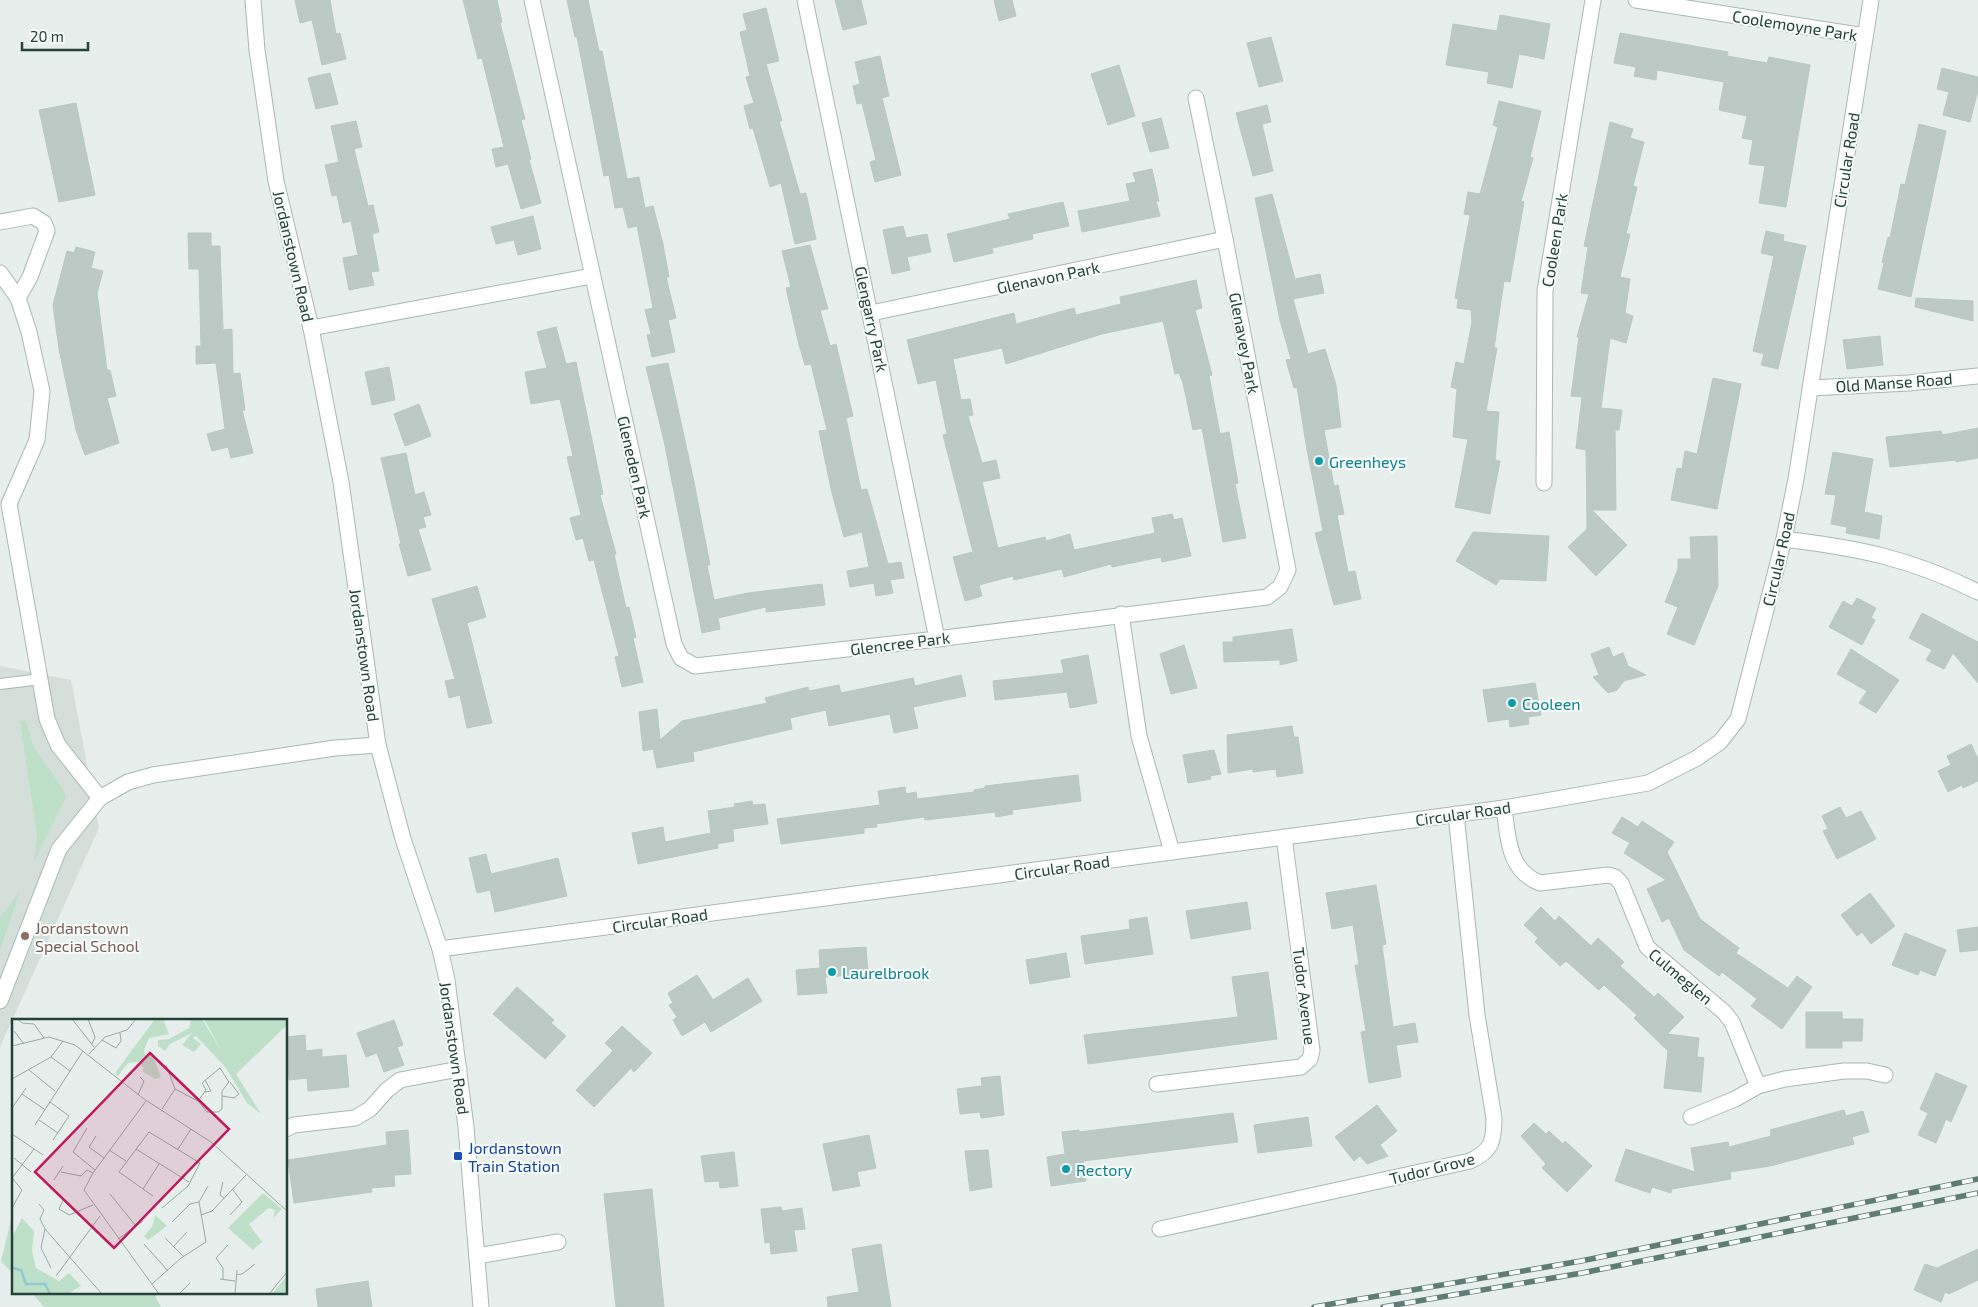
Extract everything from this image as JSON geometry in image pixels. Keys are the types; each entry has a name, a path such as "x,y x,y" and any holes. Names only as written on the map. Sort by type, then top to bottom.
{"street":[{"name":"Jordanstown Road","path":"253,0 257,50 276,180 310,328 340,482 378,745 403,839 440,950 459,1069 478,1256 481,1307"},
{"name":"Gleneden Park","path":"532,0 674,644 681,658"},
{"name":"Glengarry Park","path":"805,0 937,639"},
{"name":"Cooleen Park","path":"1544,483 1545,291 1593,0"},
{"name":"Coolemoyne Park","path":"1636,0 1866,36"},
{"name":"Circular Road","path":"440,950 1504,808 1648,783 1698,758 1720,742 1738,719 1784,539 1796,479 1871,0"},
{"name":"Glenavey Park","path":"1196,98 1288,570 1280,587"},
{"path":"0,222 33,216 44,223 48,231 30,277 18,298"},
{"name":"Glenavon Park","path":"871,313 1225,239"},
{"path":"0,273 18,298 29,332 42,391 37,440 5,504 48,720 58,745 100,798"},
{"path":"310,328 592,276"},
{"name":"Old Manse Road","path":"1810,388 1909,383 1978,376"},
{"path":"1784,539 1847,547 1890,556 1933,570 1978,592"},
{"name":"Glencree Park","path":"681,658 695,666 937,639 1267,596 1280,587"},
{"path":"1121,614 1139,736 1172,852"},
{"path":"0,1001 59,849 100,798 128,782 153,775 335,748 378,745"},
{"name":"Culmeglen","path":"1504,808 1513,859 1524,875 1540,883 1608,875 1615,877 1621,883 1647,948 1724,1012 1732,1022 1758,1086"},
{"name":"Tudor Grove","path":"1160,1229 1470,1161 1482,1156 1490,1147 1494,1134 1494,1118 1477,1015 1456,814"},
{"name":"Tudor Avenue","path":"1157,1084 1301,1067 1310,1059 1312,1050 1284,837"},
{"path":"288,1128 294,1125 355,1118 370,1109 387,1090 400,1080 459,1069"},
{"path":"1691,1116 1736,1099 1758,1086 1785,1079 1844,1071 1867,1071 1885,1076"},
{"path":"478,1256 558,1242"}],"lane":[{"path":"0,684 41,679"}],"shaded area":[{"name":"Jordanstown Special School","path":"0,666 71,680 99,828 0,1047"}],"green space":[{"path":"26,720 33,746 62,787 66,797 34,862 37,836 20,721"},
{"path":"20,892 0,950 0,917"},
{"path":"12,1216 12,1273 1,1261"},
{"path":"33,1294 157,1294 156,1298 161,1307 44,1307"}],"building":[{"path":"295,0 330,0 336,34 340,33 346,59 322,65 312,20 300,23"},
{"path":"463,0 497,0 502,22 500,23 525,119 521,120 531,159 529,160 541,203 521,209 508,164 496,167 492,149 504,147 482,58 478,59"},
{"path":"567,0 588,0 599,51 602,51 627,179 639,177 645,208 653,206 663,244 669,277 666,277 676,318 668,320 675,352 652,357 647,335 651,334 645,310 653,308 637,226 628,228 623,207 615,208 609,175 604,176 577,37 575,37"},
{"path":"835,0 861,0 867,24 843,30"},
{"path":"994,0 1012,0 1016,16 999,21"},
{"path":"766,8 779,61 766,64 782,121 779,121 800,194 806,193 816,239 795,244 781,183 770,187 753,128 750,129 744,106 754,103 746,77 750,76 740,32 747,30 743,14"},
{"path":"1500,15 1550,24 1544,59 1519,54 1512,88 1487,83 1489,72 1446,65 1453,24 1497,31"},
{"path":"1620,33 1728,52 1727,56 1767,63 1769,57 1810,65 1786,207 1759,203 1765,166 1749,164 1753,140 1742,138 1747,116 1719,110 1724,82 1657,70 1656,80 1634,76 1636,67 1614,63"},
{"path":"1271,37 1283,81 1259,87 1247,43"},
{"path":"880,56 889,96 882,98 901,175 875,182 870,162 876,160 862,103 857,104 853,86 860,84 855,62"},
{"path":"1119,65 1135,116 1108,125 1091,74"},
{"path":"1942,68 1978,77 1978,90 1970,122 1943,115 1949,92 1937,89"},
{"path":"330,73 338,104 316,109 308,78"},
{"path":"1499,101 1541,111 1530,157 1533,158 1521,201 1524,202 1510,282 1504,281 1494,348 1497,348 1486,411 1499,412 1495,460 1500,461 1490,514 1455,507 1468,439 1453,437 1457,389 1451,387 1456,362 1464,364 1472,322 1471,310 1457,308 1458,299 1455,298 1470,215 1464,214 1468,192 1480,194 1498,127 1493,125"},
{"path":"76,103 95,195 59,202 39,110"},
{"path":"1267,105 1271,122 1262,124 1273,171 1253,176 1236,113"},
{"path":"1161,118 1169,148 1150,152 1142,123"},
{"path":"356,121 362,147 354,149 368,206 373,205 379,232 372,234 379,271 371,272 374,285 349,290 343,258 358,255 351,221 343,223 337,195 332,196 325,165 339,162 331,126"},
{"path":"1610,122 1633,129 1630,138 1644,142 1633,186 1637,187 1626,234 1630,234 1620,277 1630,279 1625,313 1633,316 1626,343 1610,338 1601,408 1622,410 1619,430 1615,430 1616,510 1592,510 1627,545 1596,576 1568,547 1587,529 1586,450 1576,448 1582,397 1571,396 1579,337 1577,337 1589,294 1581,293 1588,247 1584,246"},
{"path":"1919,124 1946,131 1911,297 1878,289 1884,263 1882,262 1888,237 1890,238 1901,184 1905,185"},
{"path":"1152,169 1159,201 1156,201 1160,216 1082,232 1078,211 1130,201 1126,184 1136,182 1133,173"},
{"path":"1272,194 1295,279 1320,274 1324,293 1293,299 1308,354 1325,349 1336,385 1341,427 1324,430 1334,486 1338,485 1344,514 1337,515 1348,572 1355,571 1361,599 1334,605 1315,533 1323,531 1297,387 1294,388 1286,360 1291,359 1280,320 1255,198"},
{"path":"1063,202 1069,226 1032,234 1033,239 992,248 993,253 954,262 947,234 1010,219 1008,214"},
{"path":"533,216 541,249 518,255 514,240 496,244 491,227"},
{"path":"903,226 906,238 927,234 931,252 907,257 910,270 892,274 883,230"},
{"path":"1766,231 1784,235 1783,241 1806,246 1778,369 1761,365 1764,354 1753,351 1774,256 1761,253"},
{"path":"188,233 211,233 211,246 220,246 223,330 232,329 233,374 240,373 245,410 242,410 253,453 231,458 228,447 212,451 207,434 225,429 216,363 196,364 196,346 201,346 199,269 189,269"},
{"path":"810,245 828,309 820,310 830,346 836,344 853,416 846,418 861,490 867,489 888,564 901,562 904,578 890,580 893,593 876,596 874,583 850,587 847,571 869,567 862,532 844,537 831,489 819,431 827,430 811,364 805,365 799,345 786,288 791,287 782,251"},
{"path":"76,247 95,252 91,268 103,271 97,293 107,370 110,370 116,396 107,398 119,443 85,455 76,430 59,349 53,305 67,251 74,253"},
{"path":"1196,280 1202,308 1195,310 1212,375 1209,376 1220,434 1229,432 1238,483 1235,484 1246,538 1223,542 1202,428 1193,430 1183,383 1179,373 1175,374 1163,321 1102,334 1006,364 1002,348 953,359 961,400 970,399 973,415 968,416 982,463 996,460 1000,478 982,482 998,548 1045,537 1046,541 1070,534 1074,550 1155,533 1152,518 1172,514 1174,520 1182,518 1191,556 1162,562 1161,557 1112,567 1111,564 1064,577 1062,569 1014,580 1013,576 979,585 982,596 965,601 953,557 973,552 943,435 947,434 936,380 918,384 907,340 1014,313 1016,324 1074,308 1076,315 1121,304 1120,297"},
{"path":"1916,298 1973,301 1973,321 1915,307"},
{"path":"556,327 566,364 576,362 603,494 600,495 616,554 614,554 626,608 629,607 636,637 633,638 643,682 622,687 615,657 619,656 594,560 589,561 583,538 576,540 570,518 581,515 567,457 573,456 560,399 531,404 525,372 547,368 537,332"},
{"path":"1880,336 1883,365 1847,369 1843,340"},
{"path":"668,363 694,482 710,565 707,565 714,600 748,593 822,584 825,605 766,612 766,607 718,618 720,629 702,633 664,441 646,367"},
{"path":"389,367 395,400 372,405 365,372"},
{"path":"1713,378 1741,384 1717,509 1671,500 1677,468 1682,469 1685,451 1697,454"},
{"path":"419,404 431,436 405,446 394,414"},
{"path":"1978,428 1978,458 1956,462 1956,460 1890,467 1886,437 1941,431 1942,435"},
{"path":"1833,452 1873,459 1864,512 1882,516 1879,539 1846,533 1847,527 1831,524 1836,495 1825,494"},
{"path":"406,453 415,495 424,492 431,515 423,517 426,527 418,529 431,570 408,576 399,544 401,544 381,458"},
{"path":"1473,532 1549,536 1546,581 1500,579 1496,585 1456,561"},
{"path":"1717,536 1718,586 1694,645 1667,634 1678,607 1665,602 1678,569 1678,559 1691,559 1690,537"},
{"path":"477,586 486,617 467,623 492,723 467,728 460,695 449,698 445,681 455,679 432,599"},
{"path":"1857,598 1876,608 1871,618 1875,620 1862,645 1829,627 1843,601 1852,606"},
{"path":"1922,613 1978,642 1978,683 1953,653 1944,669 1926,660 1932,650 1909,638"},
{"path":"1292,629 1297,661 1280,665 1280,660 1224,662 1223,642 1233,642 1233,637"},
{"path":"1184,645 1197,688 1171,694 1160,654"},
{"path":"1609,647 1613,657 1623,653 1628,666 1646,675 1624,681 1617,690 1608,693 1593,677 1599,675 1591,654"},
{"path":"1851,649 1899,680 1876,713 1859,703 1867,691 1837,674"},
{"path":"1088,655 1097,703 1070,708 1067,692 995,700 993,681 1064,673 1061,660"},
{"path":"961,675 966,696 913,707 918,728 894,733 890,714 829,726 826,710 790,718 792,729 693,752 694,761 657,768 653,749 643,751 639,712 657,709 660,740 682,721 767,703 765,698 808,687 809,691 839,685 841,693 913,678 915,686"},
{"name":"Cooleen","path":"1535,683 1541,715 1528,717 1529,724 1510,727 1509,719 1488,722 1483,690"},
{"path":"1292,726 1294,737 1298,737 1303,773 1277,777 1276,769 1253,772 1253,769 1228,773 1227,735"},
{"path":"1971,744 1978,759 1978,781 1963,788 1962,785 1948,792 1938,771 1951,765 1947,756"},
{"path":"1214,750 1221,774 1210,776 1211,779 1188,783 1183,755"},
{"path":"1078,775 1081,801 1012,810 1013,814 996,817 995,812 925,820 924,817 876,824 877,827 864,828 864,833 781,844 777,819 880,805 878,791 905,787 906,794 916,792 917,799 974,792 974,790 985,788 985,786"},
{"path":"752,801 753,805 765,804 768,824 733,829 734,841 717,844 718,848 638,864 632,833 663,827 665,842 711,833 708,811 735,807 734,804"},
{"path":"1840,807 1846,818 1861,811 1876,839 1837,859 1823,831 1828,829 1822,816"},
{"path":"1622,817 1638,827 1642,821 1674,842 1667,852 1700,919 1739,948 1736,953 1788,988 1797,976 1812,987 1782,1029 1751,1006 1757,999 1722,972 1719,976 1684,950 1669,918 1662,922 1647,889 1666,880 1624,853 1630,843 1612,833"},
{"path":"486,854 491,874 558,858 567,896 495,912 490,890 477,893 469,858"},
{"path":"1376,885 1386,944 1382,945 1393,1027 1415,1023 1418,1042 1396,1045 1401,1077 1369,1083 1361,1032 1366,1031 1355,965 1359,965 1353,925 1332,929 1326,893"},
{"path":"1870,893 1895,926 1871,944 1862,932 1857,936 1841,915"},
{"path":"1247,902 1251,929 1191,939 1186,911"},
{"path":"1541,907 1555,921 1559,916 1591,946 1598,938 1624,962 1620,966 1654,997 1658,993 1684,1017 1667,1034 1699,1038 1697,1057 1704,1058 1701,1092 1664,1088 1668,1051 1634,1018 1637,1015 1604,985 1599,990 1566,961 1560,966 1535,942 1538,938 1524,925"},
{"path":"1147,917 1153,954 1085,964 1081,936 1130,929 1129,920"},
{"path":"1978,927 1978,950 1960,952 1957,930"},
{"path":"1905,933 1946,950 1935,976 1920,970 1918,975 1892,965"},
{"name":"Laurelbrook","path":"866,947 868,974 825,977 827,993 798,995 796,970 820,968 819,950"},
{"path":"1066,953 1070,977 1030,984 1026,960"},
{"path":"1268,972 1277,1039 1088,1064 1084,1035 1238,1017 1232,977"},
{"path":"697,975 713,1000 748,978 762,1001 711,1032 705,1022 682,1036 673,1020 677,1017 669,1005 673,1003 668,993"},
{"path":"517,987 554,1020 551,1023 566,1036 545,1059 493,1014"},
{"path":"1806,1012 1842,1012 1842,1019 1863,1019 1862,1041 1842,1041 1842,1048 1806,1048"},
{"path":"394,1020 403,1045 397,1047 404,1065 384,1072 377,1053 366,1057 357,1033"},
{"path":"622,1026 652,1053 634,1072 631,1068 594,1107 576,1090 613,1051 605,1043"},
{"path":"305,1035 306,1051 322,1049 322,1057 346,1055 349,1087 308,1091 307,1078 289,1080 288,1037"},
{"path":"1936,1073 1967,1086 1951,1122 1946,1119 1936,1143 1918,1135 1928,1113 1920,1109"},
{"path":"1000,1076 1004,1115 981,1118 980,1112 960,1114 957,1089 982,1086 981,1078"},
{"path":"1377,1105 1397,1131 1380,1145 1388,1156 1367,1164 1360,1156 1354,1161 1335,1137"},
{"path":"1844,1110 1846,1116 1863,1111 1869,1132 1852,1137 1854,1144 1770,1166 1730,1172 1731,1179 1672,1189 1671,1193 1652,1187 1650,1193 1615,1181 1626,1149 1695,1172 1691,1148 1728,1142 1729,1147 1771,1136 1770,1130"},
{"path":"1233,1113 1238,1142 1083,1161 1086,1181 1051,1186 1047,1157 1065,1154 1062,1132 1079,1130 1079,1132"},
{"path":"1308,1117 1312,1146 1258,1153 1254,1125"},
{"path":"1534,1123 1546,1134 1549,1131 1563,1144 1565,1141 1592,1166 1567,1192 1542,1168 1546,1164 1521,1136"},
{"path":"408,1130 411,1174 394,1175 395,1186 371,1188 372,1192 294,1203 288,1160 387,1145 386,1132"},
{"path":"869,1135 876,1168 857,1172 860,1186 833,1191 823,1144"},
{"path":"988,1150 992,1187 970,1191 965,1151"},
{"path":"734,1152 738,1186 720,1188 719,1181 705,1182 701,1156"},
{"path":"652,1189 664,1307 616,1307 604,1194"},
{"path":"781,1207 782,1211 802,1208 805,1229 794,1230 797,1251 771,1254 770,1242 765,1243 761,1209"},
{"path":"881,1244 891,1307 828,1307 827,1297 859,1292 852,1249"},
{"path":"1978,1249 1978,1280 1949,1294 1945,1292 1941,1302 1914,1290 1925,1264 1937,1268"},
{"path":"368,1281 372,1307 318,1307 316,1289"}],"railway":[{"path":"1314,1307 1581,1261 1978,1179"},
{"path":"1383,1307 1582,1273 1978,1193"}],"place":[{"name":"Greenheys","path":"1319,461"},
{"name":"Cooleen","path":"1512,703"},
{"name":"Jordanstown Special School","path":"25,936"},
{"name":"Laurelbrook","path":"832,972"},
{"name":"Jordanstown Train Station","path":"458,1156"},
{"name":"Rectory","path":"1066,1169"}]}
